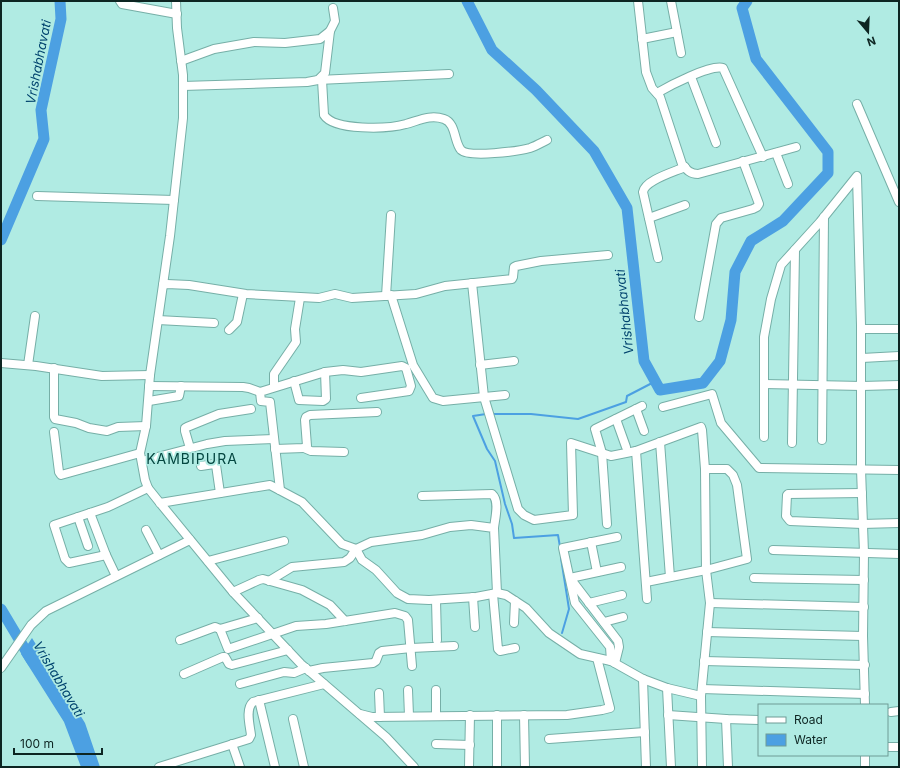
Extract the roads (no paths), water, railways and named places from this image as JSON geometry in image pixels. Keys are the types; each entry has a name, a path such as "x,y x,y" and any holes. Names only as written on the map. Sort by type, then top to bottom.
{"street":[{"path":"120,1 122,4 177,14"},
{"path":"176,1 183,86 183,118 141,457 145,480 148,488 208,562 233,592 272,634 307,670 386,737 414,767"},
{"path":"638,1 646,72 652,88 660,96 682,164 688,171 692,174 698,174 796,147"},
{"path":"671,1 681,53"},
{"path":"333,8 335,21 330,31 325,73 320,80 324,115 327,119 347,126 359,128 405,124 423,118 445,119 449,122 458,145 462,151 466,153 483,154 519,150 531,148 547,140"},
{"path":"181,61 214,49 254,42 285,43 320,39 330,31"},
{"path":"642,39 677,32"},
{"path":"657,93 672,84 712,68 723,68 763,157"},
{"path":"183,86 307,82 320,80 449,74"},
{"path":"691,77 716,143"},
{"path":"856,104 899,202"},
{"path":"776,153 788,184"},
{"path":"700,317 716,224 721,218 753,209 759,204 744,161"},
{"path":"658,258 643,192 644,188 651,181 685,167"},
{"path":"764,437 764,337 771,299 781,265 824,217 857,176 862,358 861,469 864,553 863,636 865,704"},
{"path":"37,196 174,200"},
{"path":"649,218 685,205"},
{"path":"391,215 389,296 413,365 433,398 443,401 505,395"},
{"path":"822,440 824,217"},
{"path":"792,443 795,250"},
{"path":"163,285 189,285 243,294 300,298 322,298 335,294 352,298 389,296 416,294 443,286 512,278 514,267 541,261 608,255"},
{"path":"472,283 484,397 518,509 524,516 534,520 573,515 571,443 611,456 636,451 701,428 702,430 705,469 706,570 710,603 702,693 702,767"},
{"path":"229,330 237,322 243,294"},
{"path":"274,387 274,374 296,342 295,329 300,298"},
{"path":"28,365 35,316"},
{"path":"158,320 214,323"},
{"path":"861,329 899,329"},
{"path":"862,358 899,356"},
{"path":"480,365 514,361"},
{"path":"1,363 54,368 102,376 150,375"},
{"path":"150,386 244,387 260,392 325,372 345,370 361,372 402,366 406,368 411,390 361,398"},
{"path":"54,368 55,419 107,431 118,427 146,426"},
{"path":"294,381 299,400 323,401 326,398 325,372"},
{"path":"764,384 862,386 899,385"},
{"path":"149,401 179,396 182,386"},
{"path":"260,392 261,401 270,402 280,490"},
{"path":"663,407 712,394 721,423 760,468 899,470"},
{"path":"607,524 602,453 595,429 639,407 644,431"},
{"path":"190,448 186,431 187,427 219,414 251,409"},
{"path":"304,448 307,446 306,417 310,415 377,412"},
{"path":"616,419 626,447"},
{"path":"54,432 59,472 61,475 141,457 225,441 274,440"},
{"path":"660,442 670,577"},
{"path":"275,449 304,448 311,451 344,452"},
{"path":"636,451 647,599"},
{"path":"201,466 216,465 220,493"},
{"path":"646,582 706,570 747,559 737,485 733,475 727,469 705,469"},
{"path":"160,503 270,485 302,502 342,544 356,549 362,560 376,570 397,593 408,599 436,600 495,594 506,595 526,608 549,633 580,654 613,662 643,679 667,688 702,693 865,694"},
{"path":"106,555 71,563 67,561 54,525 120,502 148,488"},
{"path":"862,493 788,494 786,516 790,521 863,524 899,523"},
{"path":"422,496 492,494 494,496 496,502 494,528 498,649 500,651 515,648"},
{"path":"90,513 106,555 116,576"},
{"path":"78,517 88,546"},
{"path":"269,581 292,567 344,562 350,558 356,549 371,542 422,535 447,527 467,525 494,528"},
{"path":"146,530 159,555"},
{"path":"613,662 610,646 575,603 563,548 617,537"},
{"path":"1,668 31,625 46,611 190,540"},
{"path":"208,562 284,541"},
{"path":"591,542 598,572"},
{"path":"773,550 899,554"},
{"path":"570,578 620,567"},
{"path":"570,578 618,641 619,647 613,662"},
{"path":"754,578 864,580"},
{"path":"233,592 259,580 300,589 328,604 345,621"},
{"path":"589,602 622,595"},
{"path":"473,597 475,627"},
{"path":"436,600 437,640"},
{"path":"514,623 515,601"},
{"path":"710,603 864,607"},
{"path":"220,629 228,649 296,626 345,621 395,613 405,616 408,620 412,666"},
{"path":"604,622 623,617"},
{"path":"180,640 215,627 220,629 258,618"},
{"path":"707,632 863,636"},
{"path":"240,684 284,672 294,673 321,668 374,663 380,652 410,648 454,646"},
{"path":"184,674 223,657 225,657 229,664 232,665 288,650"},
{"path":"360,714 372,717 567,715 602,710 610,708 597,658"},
{"path":"704,661 865,665"},
{"path":"643,679 646,767"},
{"path":"159,767 247,740 250,737 250,704 260,700 324,684"},
{"path":"667,688 671,767"},
{"path":"408,690 409,716"},
{"path":"436,690 436,716"},
{"path":"379,693 380,717"},
{"path":"260,700 275,767"},
{"path":"469,767 470,715"},
{"path":"497,715 497,767"},
{"path":"524,715 525,767"},
{"path":"668,715 726,720 758,720"},
{"path":"293,719 304,767"},
{"path":"726,720 728,767"},
{"path":"549,739 645,732"},
{"path":"232,744 240,767"},
{"path":"436,744 470,745"},
{"path":"888,747 899,747"},
{"path":"865,756 865,767"}],"water":[{"path":"32,638 85,723 100,767 81,767 64,722 21,654"}],"waterway":[{"name":"Vrishabhavati","path":"1,240 44,139 41,110 61,19 60,1"},
{"name":"Vrishabhavati","path":"467,1 492,50 536,90 594,151 627,208 644,361 660,390 703,383 720,361 731,320 735,272 751,241 783,221 828,173 828,152 756,59 742,8 747,1"},
{"path":"491,414 531,414 578,419 626,402 627,396 656,381"},
{"path":"486,414 473,416 487,449 495,461 505,504 512,524 514,538 558,535 560,547"},
{"path":"561,558 569,609 562,633"},
{"name":"Vrishabhavati","path":"1,609 32,661"}],"district":[{"name":"KAMBIPURA","path":"192,459"}]}
